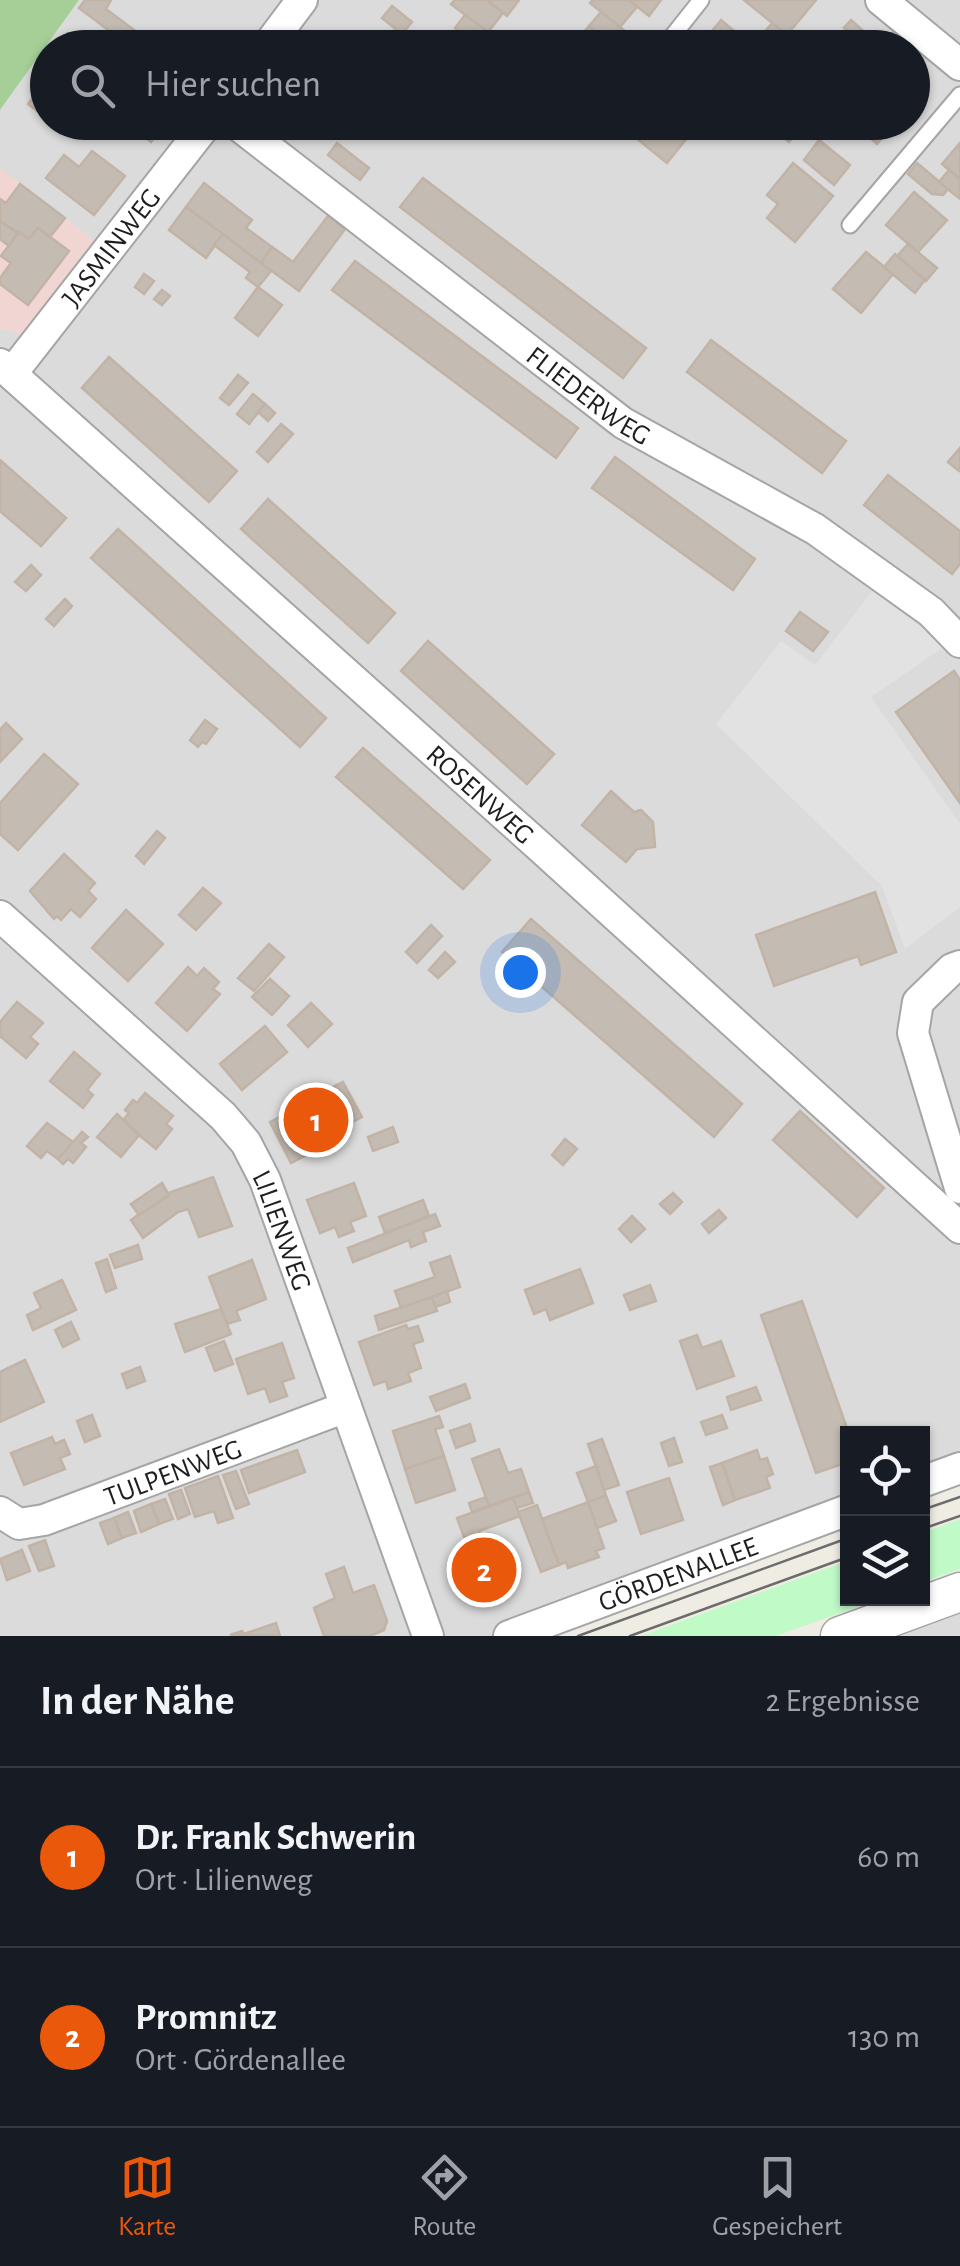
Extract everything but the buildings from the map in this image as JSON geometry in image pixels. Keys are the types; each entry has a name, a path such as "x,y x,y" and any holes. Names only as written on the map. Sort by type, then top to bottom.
{"street":[{"path":"280,30 302,0"},
{"path":"881,0 917,30"},
{"path":"930,40 960,65"},
{"name":"JASMINWEG","path":"6,369 193,140"},
{"name":"FLIEDERWEG","path":"257,140 624,422 815,529 930,612 960,642"},
{"name":"ROSENWEG","path":"6,369 960,1228"},
{"name":"LILIENWEG","path":"0,916 223,1116 246,1143 265,1180 428,1636"},
{"path":"960,966 918,1002 912,1033 960,1188"},
{"name":"TULPENWEG","path":"0,1512 19,1524 44,1520 346,1407"},
{"path":"930,1479 960,1468"},
{"name":"GÖRDENALLEE","path":"509,1636 840,1513"},
{"path":"840,1636 960,1592"}],"lane":[{"path":"677,30 701,0"},
{"path":"930,131 960,96"},
{"path":"850,224 922,140"}],"shaded area":[{"path":"79,0 960,0 960,1472 930,1483 930,1426 840,1426 840,1517 513,1636 0,1636 0,328 23,335 95,241 0,169 0,110 30,68 30,140 930,140 930,30 57,30"},
{"path":"0,169 95,241 23,335 0,328"},
{"path":"873,590 945,646 871,697 960,824 960,907 905,949 882,886 716,724 781,641 815,665"},
{"path":"960,1614 960,1636 900,1636"}],"green space":[{"path":"0,0 79,0 57,30 30,30 30,68 0,110"},
{"path":"960,1519 960,1569 930,1580 930,1530"},
{"path":"840,1564 840,1606 860,1606 776,1636 641,1636"}],"tram line":[{"path":"930,1507 960,1497"},
{"path":"930,1526 960,1516"},
{"path":"578,1636 840,1541"},
{"path":"630,1636 840,1560"}],"place":[{"name":"Dr. Frank Schwerin","path":"316,1120"},
{"name":"Promnitz","path":"484,1570"}]}
